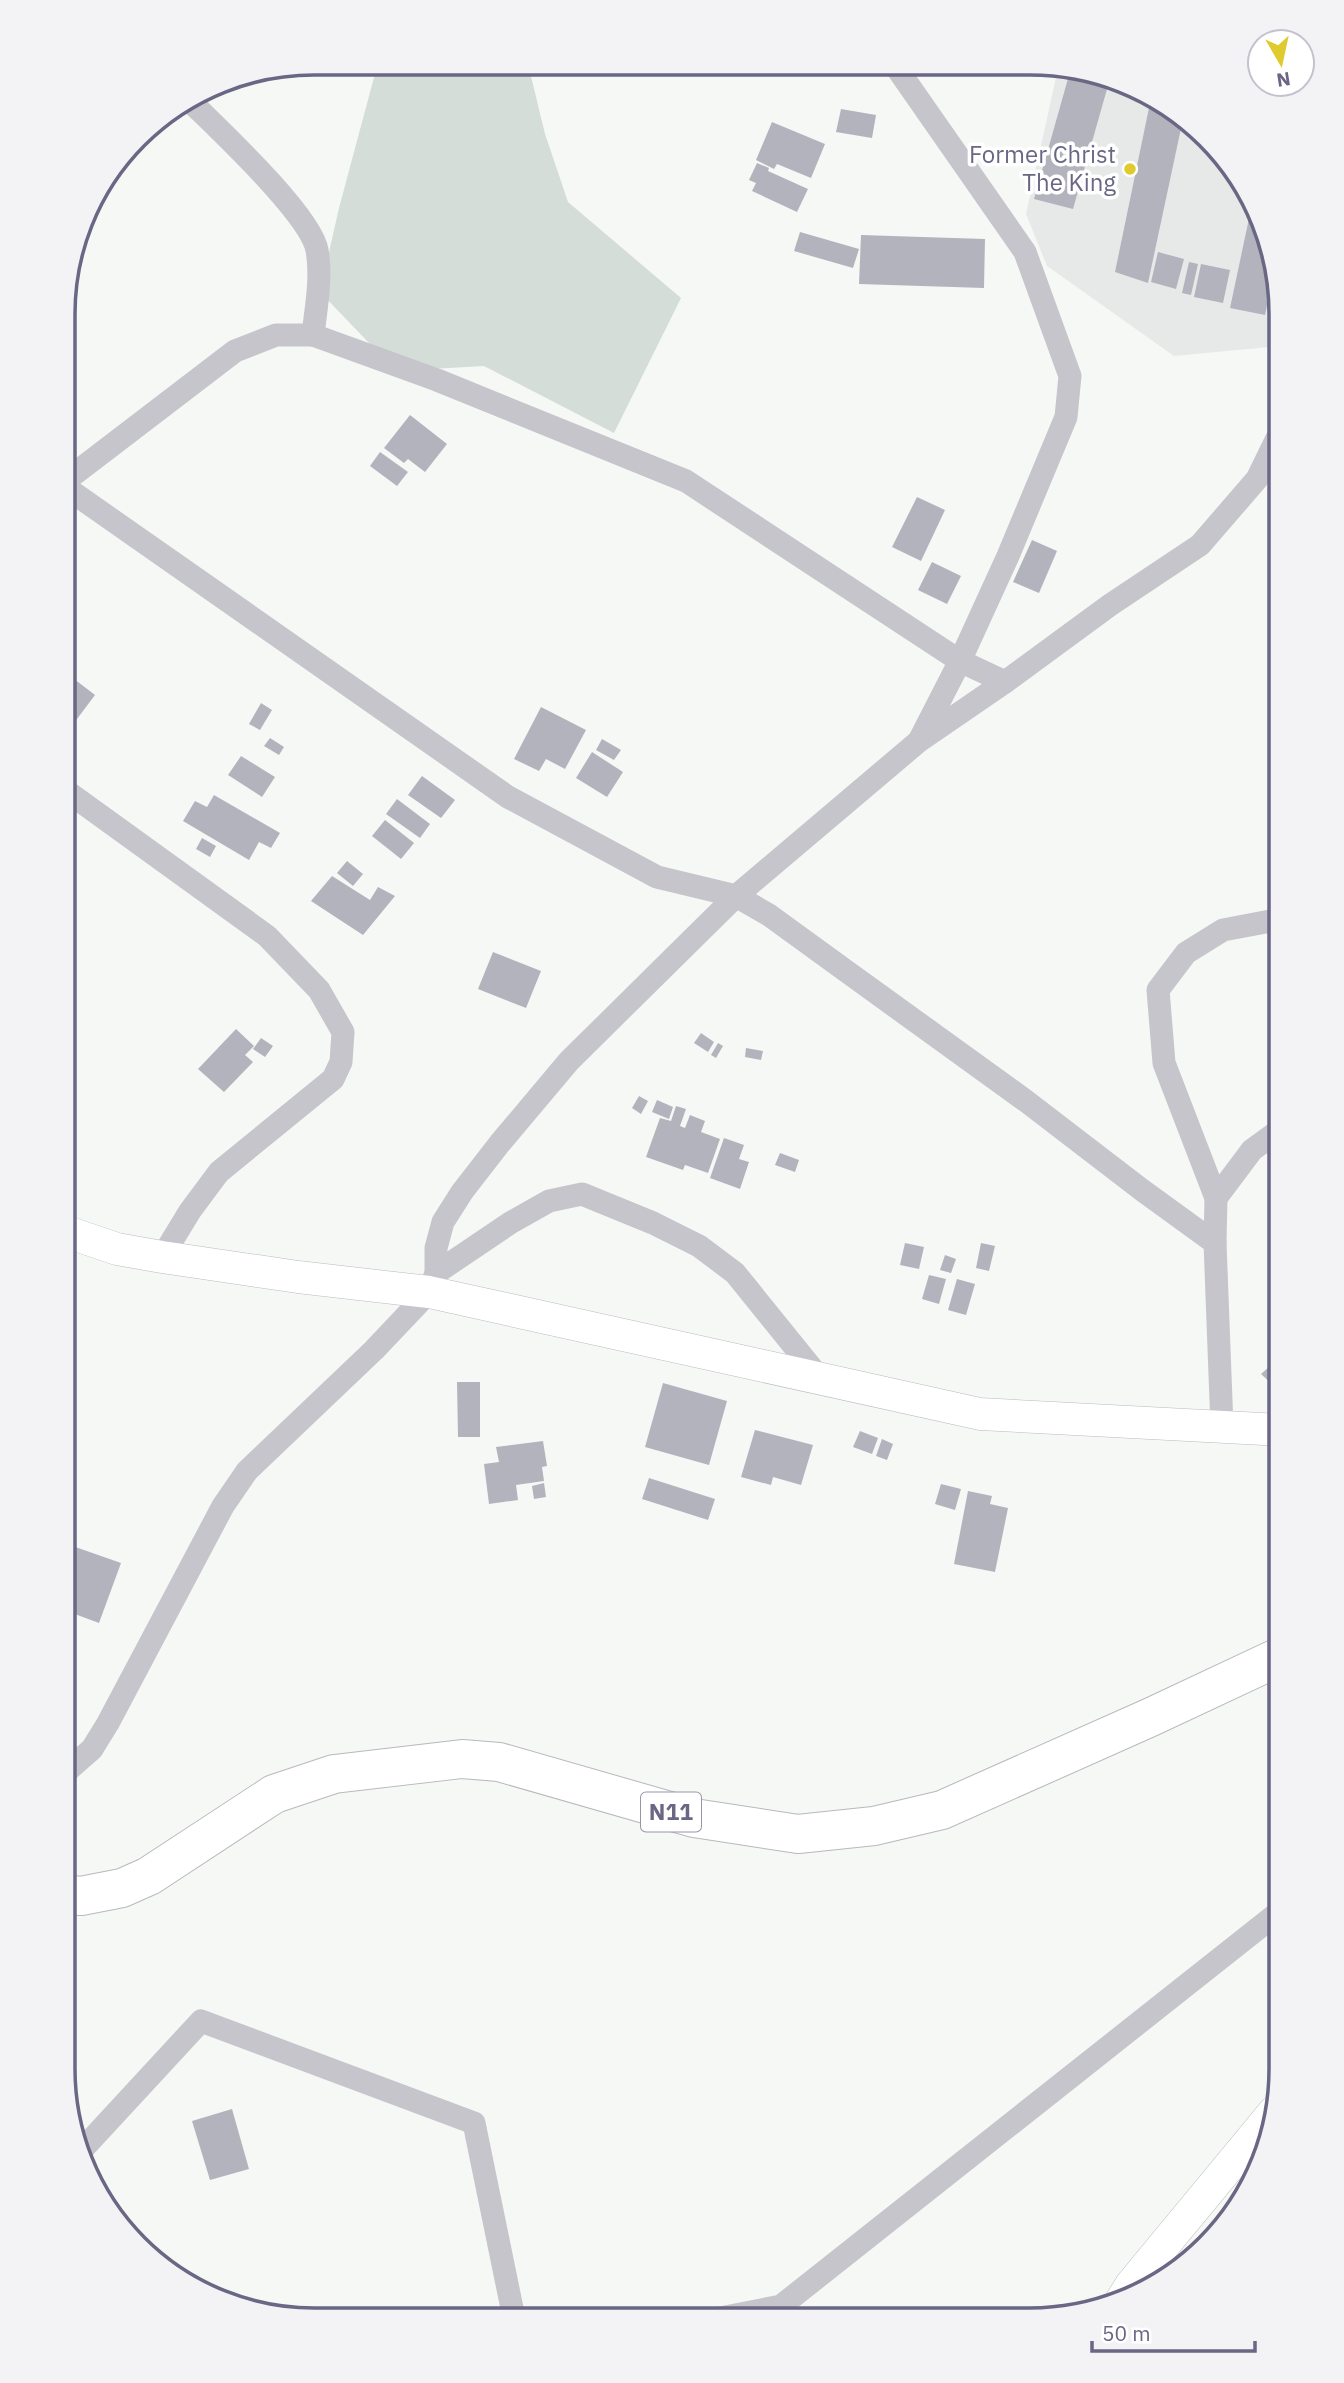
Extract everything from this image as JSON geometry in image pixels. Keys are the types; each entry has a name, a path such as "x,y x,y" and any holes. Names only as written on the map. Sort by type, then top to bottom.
{"highway":[{"name":"N11","path":"75,1895 122,1888 149,1875 275,1794 334,1774 462,1759 499,1762 694,1818 798,1834 874,1826 942,1810 1268,1662"}],"street":[{"path":"902,75 1025,252 1070,376 1066,417 1008,556 960,661 919,741"},
{"path":"195,107 298,214 317,247 320,274 313,335"},
{"path":"75,473 234,351 276,335 313,335 449,384 686,481 960,661 1004,682"},
{"path":"432,1283 436,1248 443,1222 500,1143 569,1061 736,897 919,741 1110,605 1200,545 1257,480 1269,455"},
{"path":"75,494 508,797 657,877 736,897 769,915 1026,1101 1215,1243"},
{"path":"75,797 267,936 319,990 343,1031 341,1062 333,1079 219,1172 190,1211 163,1257"},
{"path":"1222,1427 1215,1243 1216,1198 1164,1063 1157,990 1186,953 1223,930 1269,921"},
{"path":"1216,1198 1252,1150 1269,1138"},
{"path":"75,1764 92,1749 103,1732 223,1506 247,1471 374,1350 432,1283 510,1223 549,1201 582,1195 653,1223 699,1245 735,1273 819,1377"},
{"path":"75,1235 117,1249 298,1277 432,1283 980,1414 1268,1429"},
{"path":"783,2308 1268,1921"},
{"path":"87,2144 201,2021 474,2123 512,2308"},
{"path":"1131,2285 1261,2128"}],"shaded area":[{"path":"374,76 531,76 545,134 568,202 681,298 614,433 484,366 396,371 320,292"},
{"name":"Former Christ The King","path":"1056,77 1107,88 1136,100 1163,115 1210,157 1229,181 1244,208 1264,267 1269,347 1174,356 1047,266 1026,214"}],"building":[{"path":"1068,79 1107,88 1073,209 1034,199"},
{"path":"1149,107 1181,129 1148,283 1115,272"},
{"path":"841,109 876,115 872,138 836,132"},
{"path":"772,122 825,144 811,178 777,164 774,169 756,160"},
{"path":"757,163 769,168 768,171 808,189 797,212 752,191 756,183 749,180"},
{"path":"1249,220 1264,267 1268,300 1265,315 1230,308"},
{"path":"800,232 859,249 853,268 794,251"},
{"path":"861,235 985,239 984,288 859,284"},
{"path":"1158,252 1184,259 1176,289 1151,282"},
{"path":"1189,262 1198,264 1191,295 1182,293"},
{"path":"1201,264 1230,270 1223,303 1194,297"},
{"path":"410,415 447,444 425,472 408,459 404,463 384,448"},
{"path":"380,452 408,472 397,486 370,466"},
{"path":"917,497 945,510 921,561 892,547"},
{"path":"1032,540 1057,551 1039,593 1013,582"},
{"path":"932,562 961,576 947,604 918,590"},
{"path":"75,680 95,695 75,722"},
{"path":"261,703 272,710 260,730 249,724"},
{"path":"541,707 586,730 565,769 546,759 539,771 514,759"},
{"path":"270,738 284,747 279,755 264,746"},
{"path":"602,739 621,750 614,760 596,750"},
{"path":"592,752 623,772 607,797 576,778"},
{"path":"241,756 275,777 262,797 228,775"},
{"path":"422,776 455,800 441,818 408,795"},
{"path":"214,795 280,833 271,848 259,842 249,860 183,821 195,801 207,807"},
{"path":"397,799 430,824 420,838 386,814"},
{"path":"385,820 414,843 401,859 372,836"},
{"path":"202,838 216,846 210,857 196,849"},
{"path":"347,861 363,874 353,886 337,873"},
{"path":"332,876 370,900 378,887 395,896 363,935 311,901"},
{"path":"493,952 541,971 526,1008 478,989"},
{"path":"236,1029 254,1046 245,1055 253,1062 224,1092 198,1069"},
{"path":"701,1033 714,1042 708,1052 694,1043"},
{"path":"261,1038 273,1046 265,1057 253,1049"},
{"path":"718,1043 723,1046 716,1058 711,1055"},
{"path":"746,1048 763,1051 761,1060 745,1057"},
{"path":"639,1096 648,1101 641,1114 632,1108"},
{"path":"657,1100 673,1107 669,1119 652,1112"},
{"path":"676,1106 686,1109 680,1126 685,1128 690,1115 705,1121 701,1132 720,1139 708,1173 685,1165 683,1170 646,1157 660,1118 671,1121"},
{"path":"724,1138 744,1145 739,1159 749,1162 740,1189 710,1178"},
{"path":"780,1153 799,1160 795,1172 775,1165"},
{"path":"905,1243 924,1247 919,1269 900,1265"},
{"path":"981,1243 995,1246 989,1271 976,1268"},
{"path":"945,1255 956,1259 951,1273 940,1270"},
{"path":"929,1275 946,1279 939,1304 922,1299"},
{"path":"957,1279 975,1284 966,1315 948,1310"},
{"path":"1268,1367 1268,1381 1261,1374"},
{"path":"457,1382 480,1382 480,1437 458,1437"},
{"path":"663,1383 727,1401 709,1465 645,1447"},
{"path":"755,1430 813,1445 801,1485 773,1477 771,1485 741,1477"},
{"path":"860,1431 878,1438 872,1454 853,1447"},
{"path":"882,1439 893,1444 887,1460 876,1456"},
{"path":"543,1441 547,1466 542,1467 544,1481 516,1485 518,1500 489,1504 484,1464 499,1462 496,1447"},
{"path":"649,1478 715,1499 708,1520 642,1499"},
{"path":"544,1483 546,1497 534,1499 532,1486"},
{"path":"941,1484 961,1489 955,1510 935,1504"},
{"path":"968,1491 992,1496 990,1504 1008,1508 995,1572 954,1564"},
{"path":"75,1547 121,1563 99,1623 75,1614"},
{"path":"232,2109 249,2169 210,2180 192,2121"}],"place":[{"name":"Former Christ The King","path":"1130,169"}]}
